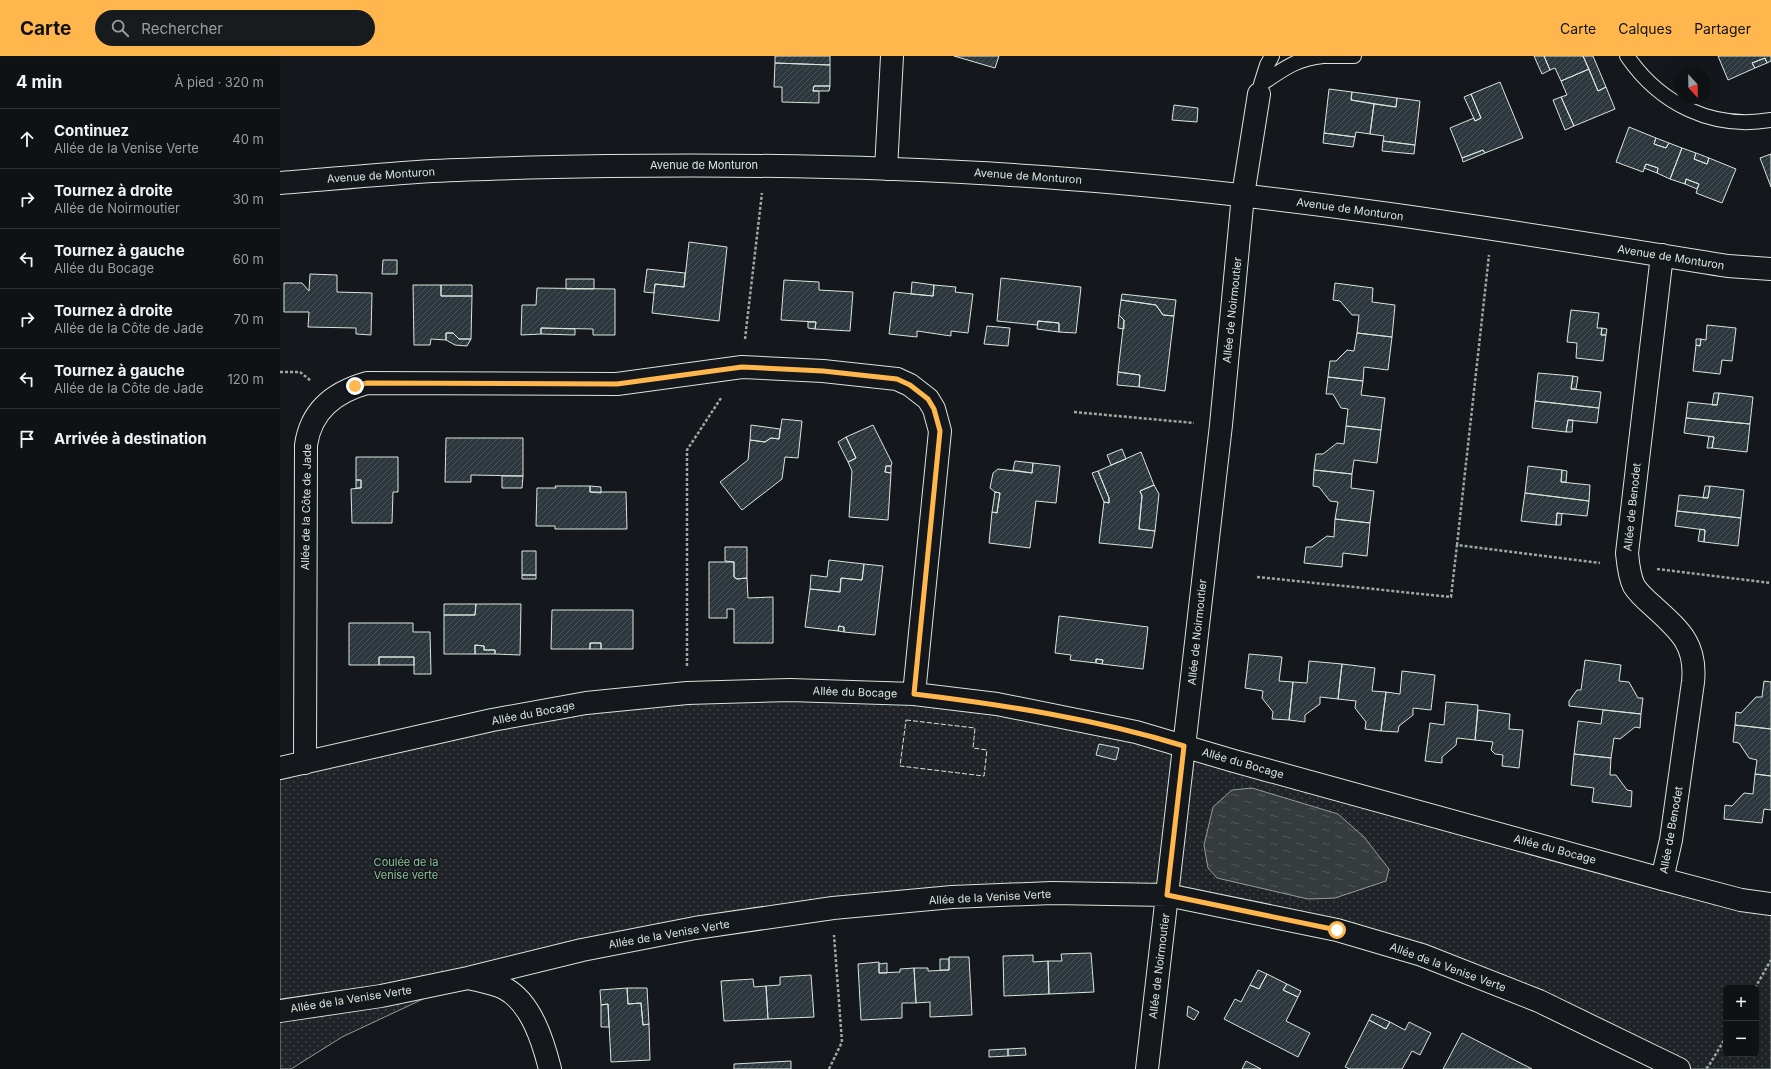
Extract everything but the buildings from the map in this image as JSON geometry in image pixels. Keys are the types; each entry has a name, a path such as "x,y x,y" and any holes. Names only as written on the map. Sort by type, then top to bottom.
{"street":[{"path":"886,169 892,56"},
{"name":"Allée de Noirmoutier","path":"1147,1069 1221,425 1243,195 1260,89"},
{"name":"Avenue de Monturon","path":"280,183 434,171 514,168 765,165 886,169 1069,179 1243,195 1319,204 1492,229 1728,266 1771,269"},
{"name":"Allée de Benodet","path":"1662,255 1627,552 1628,566 1634,585 1642,596 1682,633 1687,641 1694,661 1693,682 1672,833 1662,879"},
{"name":"Allée de la Côte de Jade","path":"305,763 306,445 311,422 324,406 355,386 367,383 617,384 742,367 823,371 897,379 920,392 928,399 934,409 940,431 914,694"},
{"name":"Allée du Bocage","path":"280,768 508,717 586,703 687,693 790,690 914,694 998,704 1136,732 1662,879 1741,900 1771,904"},
{"name":"Allée de la Venise Verte","path":"280,1011 381,996 468,978 582,950 695,928 833,908 952,897 998,895 1052,893 1167,895 1337,930 1422,955 1539,1001 1679,1069"},
{"path":"468,978 490,983 505,989 519,1000 528,1012 540,1037 550,1069"}],"lane":[{"path":"1260,89 1267,65 1272,56"},
{"path":"1260,89 1296,62 1308,58 1325,56 1354,56"},
{"path":"1627,56 1642,77 1652,86 1663,95 1693,111 1727,121 1771,120"}],"path":[{"path":"687,693 687,450 742,367 765,165"},
{"path":"1257,577 1452,597 1492,229"},
{"path":"1074,412 1221,425"},
{"path":"1457,546 1771,584"},
{"path":"829,1069 842,1042 833,908"},
{"path":"1757,985 1771,960"},
{"path":"1705,1069 1708,1067 1723,1042"}],"green space":[{"name":"Coulée de la Venise verte","path":"637,697 997,704 1771,904 1771,1069 1679,1069 1422,955 1167,895 833,908 468,978 342,1037 291,1069 280,1069 280,768"}],"water":[{"path":"1252,788 1338,814 1364,837 1389,869 1386,881 1335,898 1308,899 1217,878 1208,868 1204,845 1213,807 1232,790"}],"fence":[{"path":"906,720 975,728 973,748 987,750 984,776 900,766 906,720"}],"route":[{"path":"355,386 367,383 617,384 742,367 823,371 880,376 897,379 910,385 928,399 934,409 940,431 914,694 998,704 1136,732 1184,746 1167,895 1280,917 1337,930"}]}
